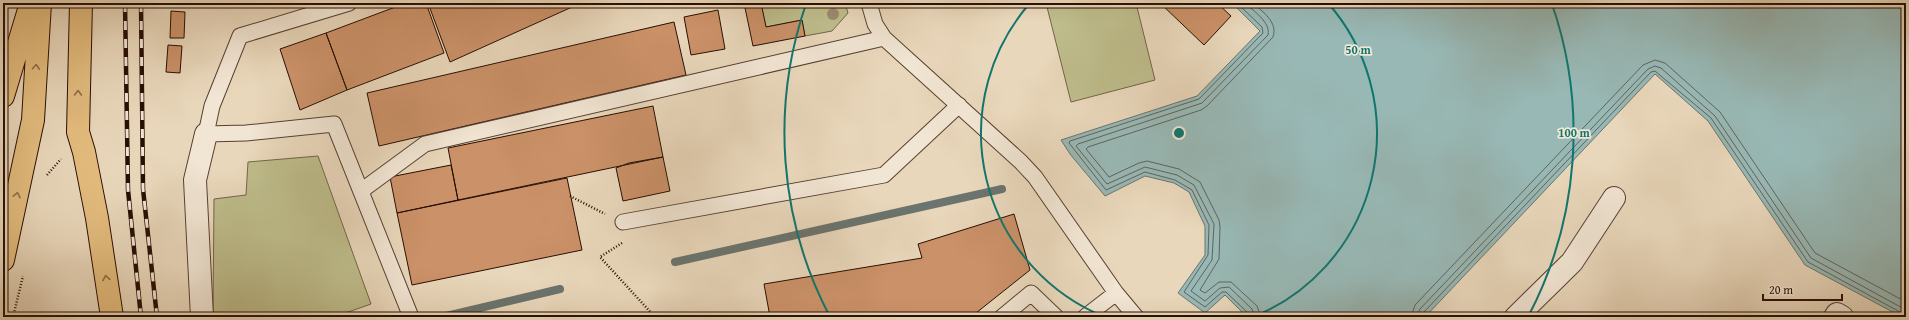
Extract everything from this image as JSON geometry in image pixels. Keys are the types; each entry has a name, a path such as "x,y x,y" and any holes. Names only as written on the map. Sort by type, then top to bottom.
{"highway":[{"path":"3,96 31,3"},
{"path":"3,260 33,120 40,3"},
{"path":"81,3 78,132 84,152 97,218 112,317"}],"street":[{"path":"202,317 195,180 206,134"},
{"path":"1516,317 1572,262 1614,198"},
{"path":"1835,317 1837,314 1842,317"}],"lane":[{"path":"349,3 240,36 212,106 206,134 246,133 334,124 411,317"},
{"path":"869,3 876,24 884,38 1021,162 1035,177 1116,293 1136,317"},
{"path":"361,192 425,144 884,38"},
{"path":"623,222 884,175 959,106"},
{"path":"1002,317 1031,293 1056,317"},
{"path":"1086,317 1116,293"}],"path":[{"path":"570,196 623,222 624,238 622,244 600,257 654,314 655,317"}],"shaded area":[{"path":"761,3 845,3 848,13 832,31 805,36 802,20 766,27"},
{"path":"1046,3 1136,3 1155,80 1071,102"},
{"path":"318,156 371,304 334,317 213,317 214,199 246,195 248,162"}],"water":[{"path":"1232,3 1906,3 1906,317 1902,317 1805,265 1708,121 1655,74 1425,317 1247,317 1225,295 1205,313 1178,293 1205,255 1205,226 1189,192 1174,183 1145,176 1105,196 1070,154 1061,140 1197,96 1260,31"}],"building":[{"path":"280,3 300,3 280,6"},
{"path":"406,3 426,3 444,53 347,90 326,33"},
{"path":"428,3 581,3 450,62"},
{"path":"744,3 761,3 766,27 802,20 805,36 753,46"},
{"path":"1160,3 1217,3 1231,16 1204,45"},
{"path":"718,10 725,49 691,55 684,17"},
{"path":"171,11 185,12 184,38 170,38"},
{"path":"674,22 686,75 379,146 367,93"},
{"path":"326,33 347,90 300,110 280,49"},
{"path":"168,45 182,46 180,73 166,72"},
{"path":"653,106 663,157 458,200 448,148"},
{"path":"663,157 670,191 623,201 616,168 629,163"},
{"path":"451,165 458,200 397,213 390,177"},
{"path":"567,178 582,250 412,285 397,213"},
{"path":"1014,214 1030,270 971,317 770,317 764,284 922,258 918,244"},
{"path":"609,313 610,317 590,317"}],"waterway":[{"path":"675,262 1002,189"},
{"path":"442,317 560,289"}],"railway":[{"path":"125,3 128,190 141,317"},
{"path":"141,3 143,189 157,317"}]}
